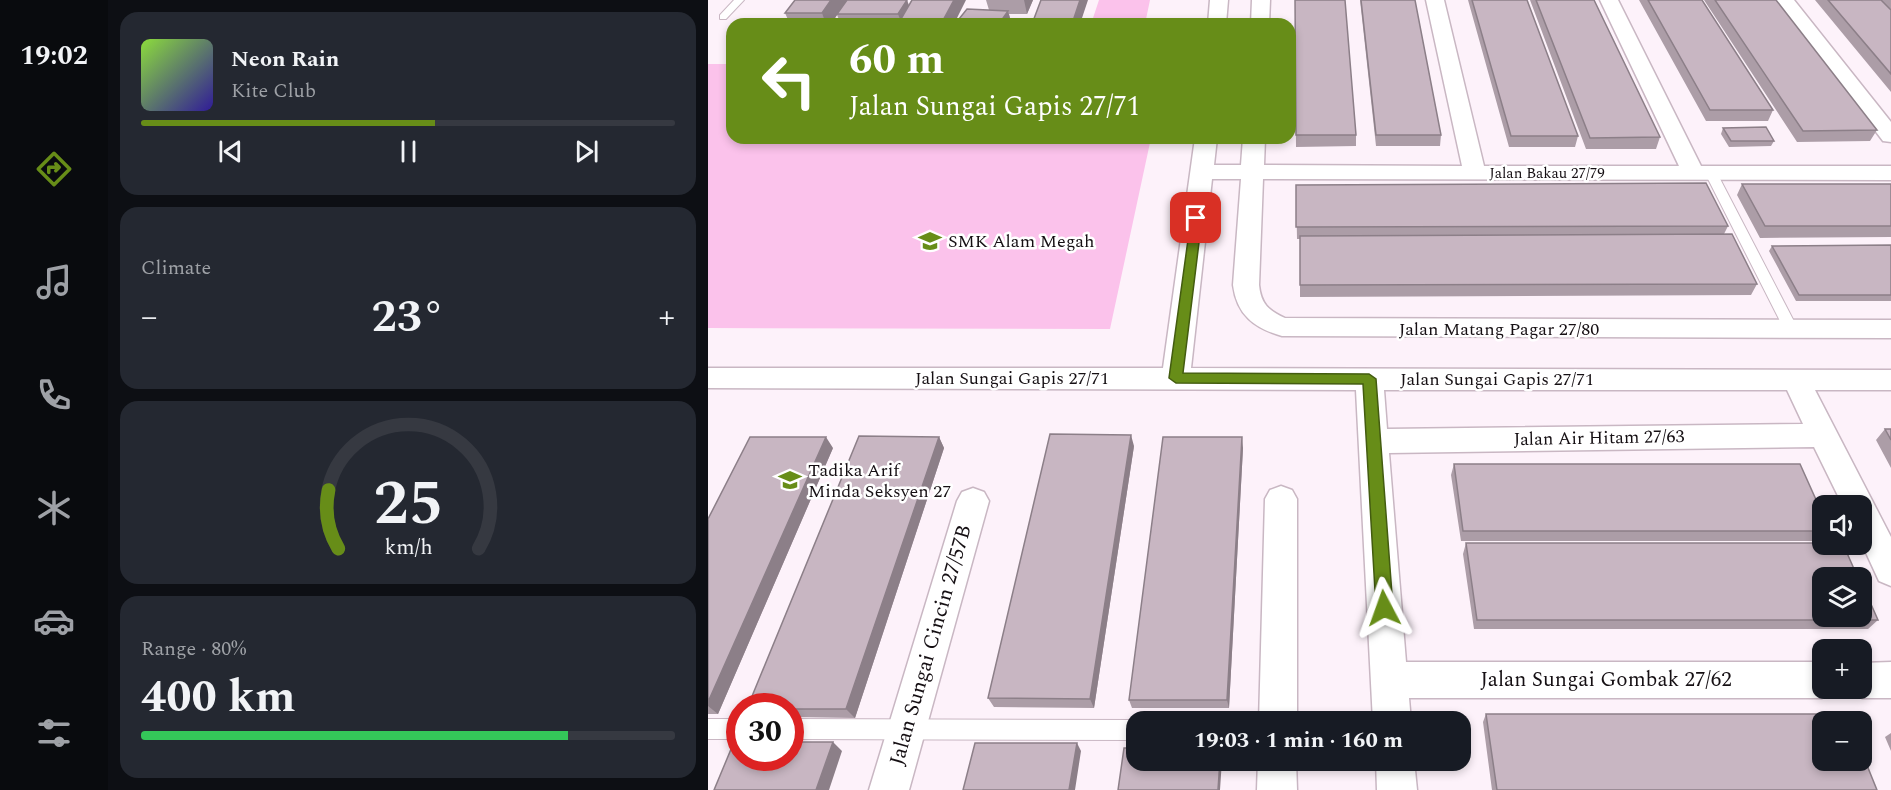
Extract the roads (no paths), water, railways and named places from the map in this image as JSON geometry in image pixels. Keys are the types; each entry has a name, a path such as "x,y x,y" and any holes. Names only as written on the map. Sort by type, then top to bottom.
{"street":[{"path":"1218,18 1220,0"},
{"path":"1260,18 1261,0"},
{"path":"1436,0 1475,173"},
{"path":"1609,0 1702,173"},
{"path":"1785,0 1891,136"},
{"path":"1176,378 1205,144"},
{"name":"Jalan Matang Pagar 27/80","path":"1254,144 1247,302 1260,318 1282,327 1891,329"},
{"name":"Jalan Bakau 27/79","path":"1202,172 1891,173"},
{"name":"Jalan Sungai Gapis 27/71","path":"708,378 1891,380"},
{"path":"1369,379 1391,711"},
{"path":"1796,380 1854,495"},
{"name":"Jalan Air Hitam 27/63","path":"1373,441 1824,435"},
{"path":"1278,711 1281,499"},
{"name":"Jalan Sungai Cincin 27/57B","path":"890,790 973,501"},
{"path":"1872,532 1891,571"},
{"name":"Jalan Sungai Gombak 27/62","path":"1389,680 1812,680"},
{"path":"1872,680 1891,680"},
{"path":"1277,771 1277,790"},
{"path":"1396,771 1397,790"}],"lane":[{"path":"723,17 739,0"},
{"path":"1702,173 1791,329"},
{"path":"708,729 726,729"},
{"path":"804,729 1126,730"}],"place":[{"name":"SMK Alam Megah","path":"930,241"},
{"name":"Tadika Arif Minda Seksyen 27","path":"790,480"}]}
